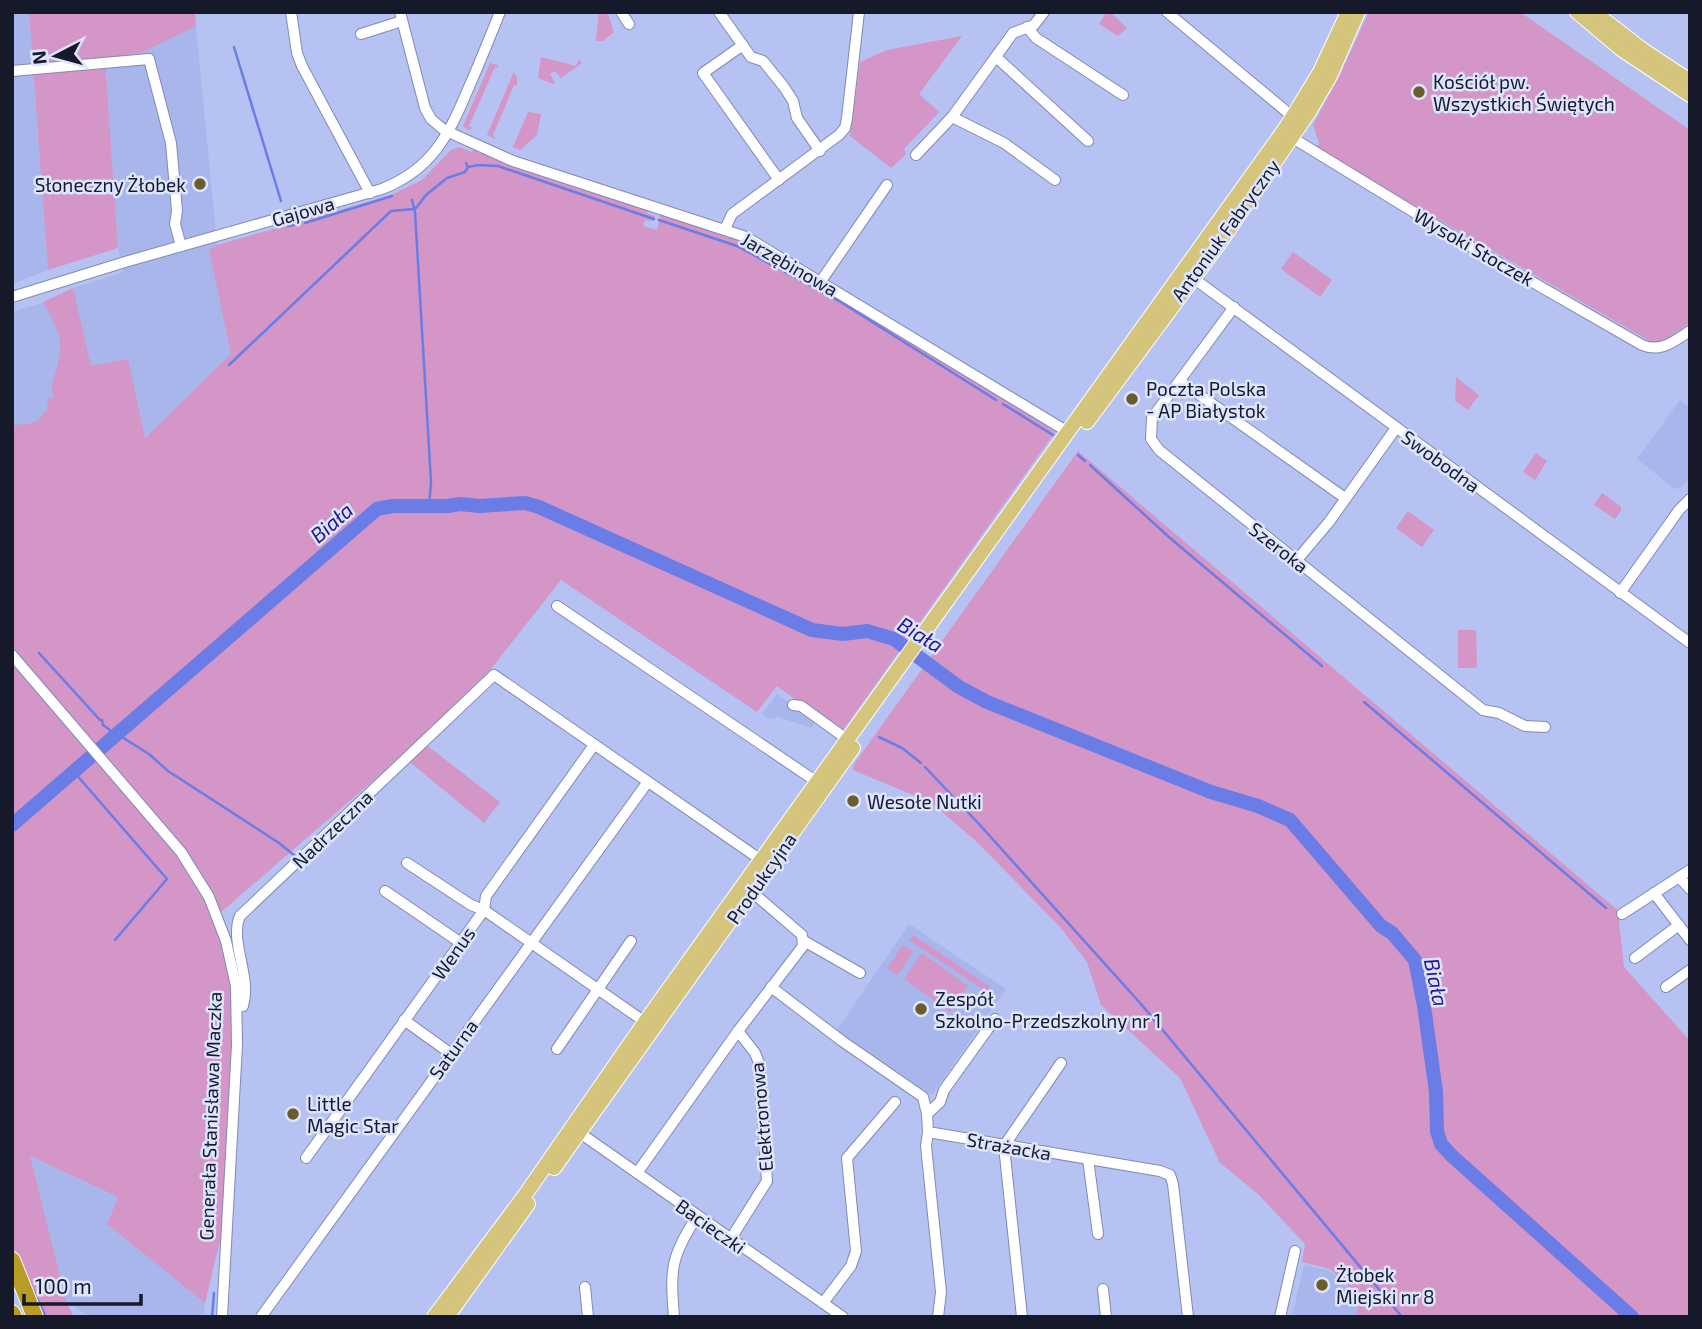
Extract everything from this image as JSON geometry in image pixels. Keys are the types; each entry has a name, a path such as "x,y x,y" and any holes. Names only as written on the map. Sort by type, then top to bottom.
{"highway":[{"path":"12,1260 36,1317"},
{"path":"12,1282 26,1317"}],"main road":[{"name":"Antoniuk Fabryczny","path":"1188,275 1293,117 1320,72 1348,12"},
{"name":"Antoniuk Fabryczny","path":"1072,435 1292,137 1330,76 1358,12"},
{"path":"1577,12 1621,49 1690,95"},
{"path":"1594,12 1643,50 1690,81"},
{"name":"Produkcyjna","path":"447,1317 575,1130 751,891 924,641 1072,435"},
{"name":"Produkcyjna","path":"650,1025 761,860 848,740 910,661"},
{"name":"Produkcyjna","path":"434,1317 575,1130"}],"street":[{"path":"291,12 297,53 302,66 370,192"},
{"name":"Gajowa","path":"12,297 391,186 415,173 449,132 500,12"},
{"path":"621,12 629,24"},
{"path":"719,12 751,57 769,66 785,87 793,101 797,118 820,151"},
{"path":"725,229 732,214 820,151 843,131 859,12"},
{"path":"916,155 951,117 1013,33 1037,22 1044,12"},
{"path":"1167,12 1293,117"},
{"path":"361,34 401,17 427,112 437,125 449,132"},
{"path":"1027,27 1035,38 1123,95"},
{"path":"743,45 703,73 779,180"},
{"path":"996,57 1088,141"},
{"path":"12,71 149,59 171,143 176,224 181,246"},
{"path":"951,117 1004,143 1055,180"},
{"name":"Jarzębinowa","path":"449,132 522,165 746,237 1072,435"},
{"name":"Wysoki Stoczek","path":"1292,137 1461,241 1642,345 1660,348 1690,331"},
{"path":"821,281 887,185"},
{"name":"Swobodna","path":"1188,275 1690,643"},
{"name":"Szeroka","path":"1234,307 1152,418 1151,439 1159,450 1483,710 1499,713 1525,726 1545,727"},
{"path":"1180,381 1345,498"},
{"path":"1296,561 1329,522 1396,428"},
{"path":"1620,593 1679,510 1690,499"},
{"path":"557,606 817,782"},
{"name":"Generała Stanisława Maczka","path":"12,655 170,837 209,897 226,940 232,961 237,1007 222,1317"},
{"name":"Nadrzeczna","path":"237,1007 243,1006 245,999 244,973 237,934 240,916 494,674 594,744"},
{"path":"793,705 801,706 848,740"},
{"path":"594,744 761,860"},
{"name":"Wenus","path":"306,1158 484,910 486,896 594,744"},
{"name":"Saturna","path":"261,1317 647,783"},
{"path":"407,863 471,905 484,910 650,1025"},
{"path":"1622,915 1690,870"},
{"path":"1679,877 1690,889"},
{"path":"385,891 461,943"},
{"path":"751,891 796,930 804,941 860,973"},
{"path":"1654,893 1690,940"},
{"path":"1635,958 1679,925"},
{"path":"557,1049 631,941"},
{"path":"637,1173 804,941"},
{"path":"1666,987 1690,970"},
{"path":"771,986 841,1041 923,1097 927,1114 926,1146 941,1292 938,1317"},
{"path":"404,1020 450,1053"},
{"path":"927,1114 940,1102 944,1090 995,1020"},
{"name":"Elektronowa","path":"730,1240 766,1181 759,1063 755,1053 738,1031"},
{"path":"1023,1317 1004,1146 1061,1063"},
{"path":"823,1303 850,1266 856,1251 846,1158 895,1101"},
{"name":"Bacieczki","path":"575,1130 843,1317"},
{"name":"Strażacka","path":"928,1132 1160,1171 1170,1175 1188,1317"},
{"path":"1088,1159 1098,1234"},
{"path":"674,1317 672,1268 677,1248 697,1216"},
{"path":"1280,1317 1295,1251"},
{"path":"585,1287 589,1317"},
{"path":"1103,1289 1106,1317"}],"shaded area":[{"path":"12,12 29,12 48,270 12,284"},
{"path":"29,12 195,12 196,26 143,52 105,58 118,248 48,270"},
{"path":"599,12 607,12 614,32 603,41 596,41"},
{"path":"1110,12 1127,28 1118,36 1099,24 1106,13"},
{"path":"1369,12 1520,12 1690,130 1690,323 1664,340 1653,343 1316,149 1319,143 1313,125"},
{"path":"196,26 217,245 209,250 231,354 144,439 127,359 101,407 12,435 12,312 74,293 73,288 124,272 118,248 105,57 143,52"},
{"path":"962,36 919,94 939,112 904,149 906,154 891,168 850,136 860,62 887,50"},
{"path":"541,57 576,66 579,59 582,63 561,78 555,71 550,74 555,82 553,84 538,78"},
{"path":"490,63 498,65 498,68 495,67 469,126 473,128 468,130 463,126"},
{"path":"512,71 517,77 517,86 514,85 493,135 496,139 487,135"},
{"path":"528,112 541,114 537,135 520,150 513,147"},
{"path":"460,147 471,152 474,149 648,209 647,213 655,216 653,221 645,220 643,226 657,230 661,213 745,242 1050,425 1048,428 1055,432 841,733 777,686 757,712 561,580 487,674 411,748 213,919 229,972 233,1022 221,1236 205,1303 107,1224 118,1197 30,1156 66,1301 74,1317 41,1317 12,1250 12,425 38,420 47,412 48,397 53,399 51,389 60,344 56,326 43,302 73,288 91,366 128,359 145,438 231,354 209,250 217,245 389,196 422,180 451,150"},
{"path":"1293,252 1332,280 1320,297 1281,269"},
{"path":"1456,377 1479,395 1468,410 1455,401"},
{"path":"1680,400 1689,407 1687,410 1690,410 1690,478 1680,488 1675,489 1637,459"},
{"path":"1078,451 1622,914 1619,923 1624,967 1690,1041 1690,1317 1356,1317 1360,1298 1330,1269 1302,1262 1305,1244 1258,1194 1220,1163 1180,1078 1101,1005 1087,962 1061,928 979,844 932,803 853,770 854,764"},
{"path":"1536,453 1547,461 1535,480 1523,472"},
{"path":"1602,493 1621,507 1615,519 1594,505"},
{"path":"1408,511 1434,530 1422,547 1396,528"},
{"path":"1458,630 1476,630 1477,668 1458,668"},
{"path":"777,694 815,722 812,728 778,717 769,719 762,714"},
{"path":"425,744 500,802 484,823 411,763"},
{"name":"Zespół Szkolno-Przedszkolny nr 1","path":"909,924 1006,989 932,1095 837,1030"},
{"path":"913,935 990,987 987,992 909,940"},
{"path":"903,945 913,952 898,975 887,968"},
{"path":"922,953 968,986 950,1012 904,979"},
{"path":"29,1156 118,1197 107,1224 205,1303 204,1317 90,1317 66,1301"},
{"name":"Żłobek Miejski nr 8","path":"1304,1265 1330,1271 1360,1298 1356,1317 1292,1317"}],"waterway":[{"path":"234,47 281,201"},
{"path":"416,208 426,195 447,178 465,172 468,167 466,163"},
{"path":"468,167 498,166 654,219"},
{"path":"305,223 392,196"},
{"path":"412,200 415,212 431,482 429,507"},
{"path":"229,365 391,211 414,209"},
{"path":"659,220 737,246 839,301 996,400"},
{"path":"288,226 298,224"},
{"path":"1003,404 1053,435"},
{"path":"1078,455 1085,461"},
{"path":"1090,465 1170,538 1322,666"},
{"name":"Biała","path":"12,825 377,509 393,506 525,503 539,507 812,630 843,634 867,631 894,639 959,687 987,702 1211,792 1258,806 1290,820 1381,926 1392,933 1415,960 1424,1006 1436,1092 1437,1131 1441,1144 1632,1317"},
{"path":"39,653 102,720 114,737"},
{"path":"1364,702 1606,908"},
{"path":"117,734 295,856"},
{"path":"879,737 902,748 921,763"},
{"path":"925,767 1141,1004 1402,1317"},
{"path":"74,772 167,879 115,940"},
{"path":"29,1282 46,1317"},
{"path":"212,1317 214,1293"}],"place":[{"name":"Kościół pw. Wszystkich Świętych","path":"1419,92"},
{"name":"Słoneczny Żłobek","path":"200,184"},
{"name":"Poczta Polska - AP Białystok","path":"1132,399"},
{"name":"Wesołe Nutki","path":"853,801"},
{"name":"Zespół Szkolno-Przedszkolny nr 1","path":"921,1009"},
{"name":"Little Magic Star","path":"293,1114"},
{"name":"Żłobek Miejski nr 8","path":"1322,1285"}]}
